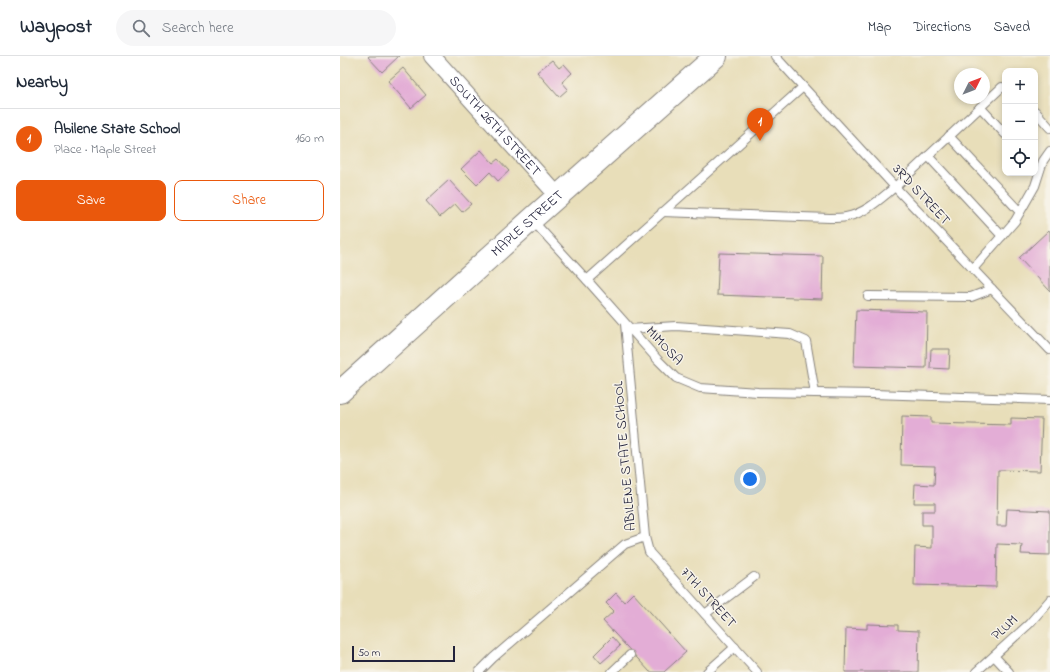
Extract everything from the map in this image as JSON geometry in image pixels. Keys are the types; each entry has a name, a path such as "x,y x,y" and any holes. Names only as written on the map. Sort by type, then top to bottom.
{"main road":[{"name":"MAPLE STREET","path":"340,392 716,56"}],"street":[{"name":"SOUTH 26TH STREET","path":"432,56 558,196"}],"lane":[{"name":"3RD STREET","path":"775,56 1050,350"},
{"path":"586,280 803,87"},
{"path":"662,212 830,218 847,217 878,202 1002,87"},
{"path":"980,107 1002,131"},
{"path":"1038,115 1050,128"},
{"path":"948,136 1020,212"},
{"path":"1038,168 1050,151"},
{"path":"928,156 1002,236"},
{"path":"973,269 1015,221 1035,186 1037,176"},
{"name":"MIMOSA","path":"532,220 658,360 676,378 700,388 758,392 1050,400"},
{"path":"868,296 972,297 992,289"},
{"path":"627,326 676,326 790,334 806,341 816,393"},
{"name":"ABILENE STATE SCHOOL","path":"479,672 493,658 625,544 645,537 627,326"},
{"name":"7TH STREET","path":"645,537 649,552 757,672"},
{"path":"705,614 754,577"},
{"name":"PLUM","path":"976,672 1029,624 1050,600"},
{"path":"707,672 735,648"},
{"path":"612,672 630,655"},
{"path":"994,656 1009,672"}],"building":[{"path":"399,56 382,72 368,57"},
{"path":"552,60 559,68 564,64 572,73 562,82 568,89 559,97 537,72"},
{"path":"403,68 426,95 411,108 388,81"},
{"path":"481,150 493,163 498,159 509,171 498,181 490,172 477,185 461,169"},
{"path":"449,180 471,204 462,212 455,204 440,217 426,201"},
{"path":"1049,230 1050,232 1050,291 1019,258"},
{"path":"719,253 823,256 822,299 717,295"},
{"path":"856,310 927,312 926,368 854,366"},
{"path":"931,349 950,349 949,369 930,368"},
{"path":"902,416 931,417 931,423 1011,425 1011,418 1042,419 1040,471 998,470 997,526 1006,526 1007,509 1050,511 1050,555 1021,554 1022,545 997,544 996,587 914,585 915,547 932,548 932,525 922,525 922,511 935,511 935,503 914,503 915,484 934,485 935,466 901,465"},
{"path":"616,593 624,602 633,593 686,652 664,672 650,672 603,621 614,611 606,603"},
{"path":"867,624 898,625 898,630 919,631 918,672 845,672 846,628 867,629"},
{"path":"612,637 620,646 601,663 594,655"}],"place":[{"name":"Abilene State School","path":"760,141"}]}
